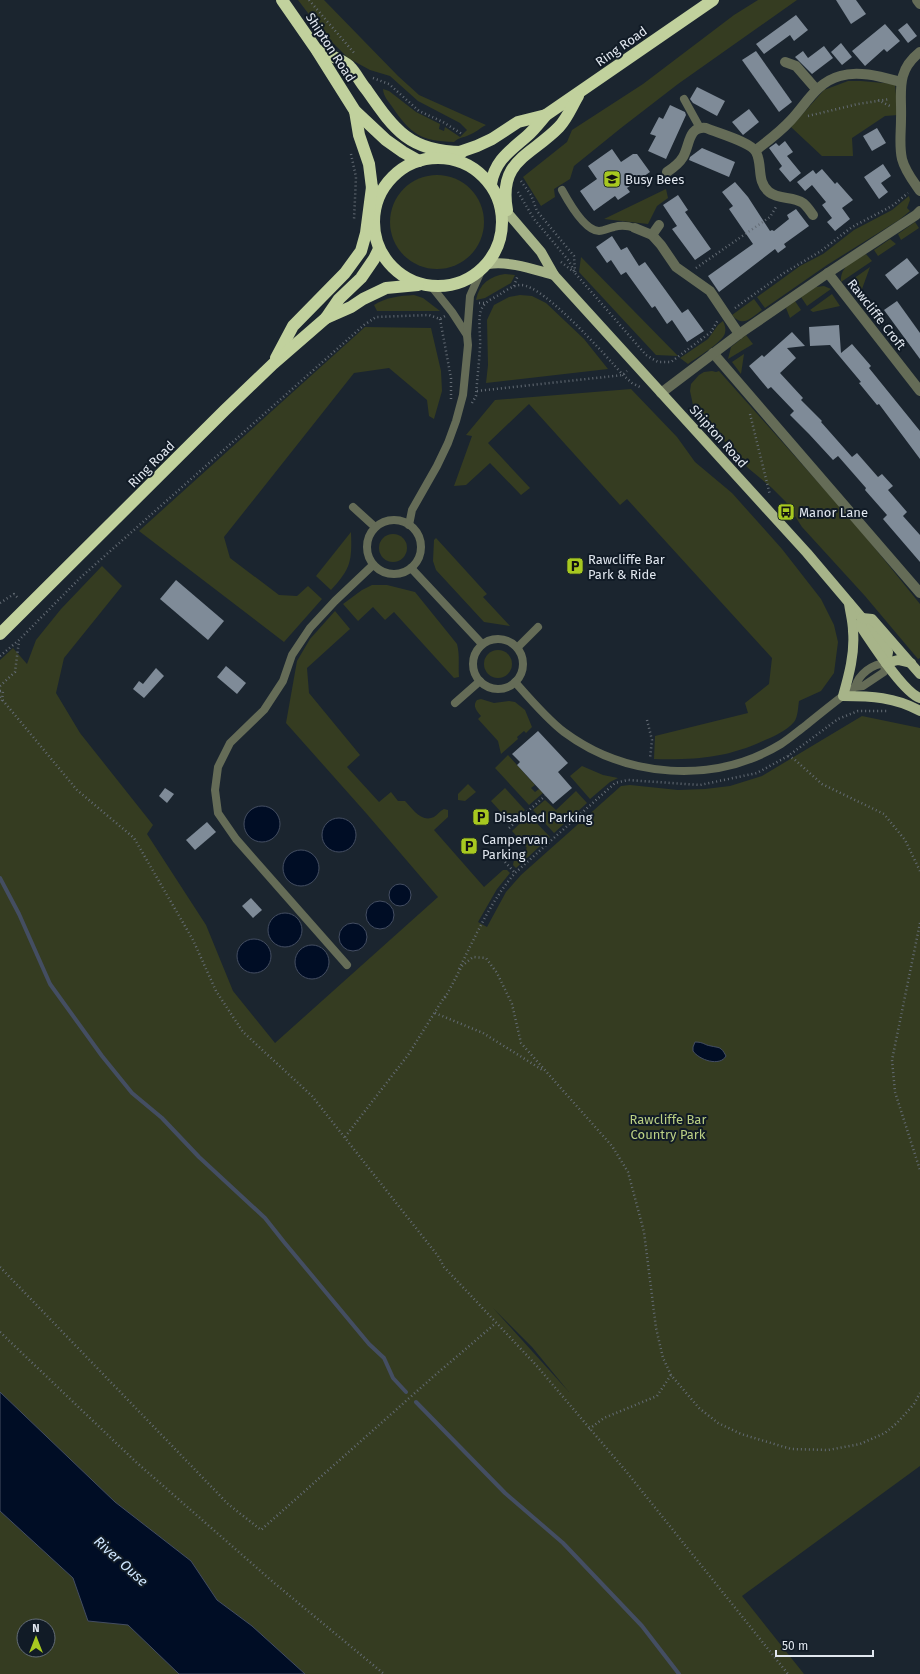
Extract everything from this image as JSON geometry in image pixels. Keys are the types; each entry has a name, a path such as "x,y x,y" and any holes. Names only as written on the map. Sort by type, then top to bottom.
{"highway":[{"name":"Shipton Road","path":"282,0 355,111 386,140 419,161"},
{"name":"Ring Road","path":"490,184 500,160 528,135 546,115 713,0"},
{"path":"316,50 349,66 387,120 403,135 417,144 430,149 445,152 462,152"},
{"path":"508,214 506,186 508,176 520,158 559,127 581,92"},
{"name":"Shipton Road","path":"355,111 368,164 374,213"},
{"name":"Ring Road","path":"442,158 462,152 492,139 518,122 546,115"},
{"path":"442,158 456,160 469,166 481,174 490,184 500,204 503,216 503,229 495,254 485,267 472,278 460,283 447,286 427,286 408,280 396,272 386,261 379,249 375,237 374,225 374,213 378,199 390,180 406,167 419,161 442,158"},
{"path":"273,364 293,326 345,273 361,251 366,233 372,188"},
{"name":"Ring Road","path":"0,634 225,410 273,364 326,318 339,299 361,278 379,249"},
{"name":"Ring Road","path":"326,318 351,307 363,299 386,288 427,286"}],"main road":[{"name":"Shipton Road","path":"500,204 540,252 554,275 807,553 862,618 861,627 886,663 908,688 920,698"},
{"path":"485,267 504,263 514,264 554,275"},
{"path":"849,603 853,631 853,651 843,696 886,698 896,700 920,711"},
{"name":"Shipton Road","path":"862,618 872,618 920,674"},
{"path":"886,663 898,660 911,663"}],"street":[{"path":"917,0 920,4"},
{"path":"918,189 906,170 902,160 900,146 900,98 901,82 905,69 912,58 920,52"},
{"path":"785,62 796,66 816,89"},
{"path":"756,150 776,135 791,120 816,89 828,80 841,75 856,74 901,82"},
{"path":"667,172 683,157 693,132 700,128 706,128 745,143 756,150 760,163 760,179 763,186 778,198 797,200 804,204 813,215"},
{"path":"662,393 739,334 920,211"},
{"path":"652,235 659,225"},
{"path":"635,228 652,235 676,267 686,275 701,283 710,291 739,334"},
{"name":"Rawcliffe Croft","path":"828,273 920,391"},
{"path":"713,353 920,593"}],"lane":[{"path":"684,98 700,128"},
{"path":"562,190 571,205 590,228 597,231 606,230 615,226 635,228"},
{"path":"409,525 412,510 446,449 456,421 463,395 468,345 467,335 470,296 485,267"},
{"path":"427,286 452,312 467,335"},
{"path":"354,507 375,527"},
{"path":"390,520 398,520 409,525 418,536 421,545 420,554 411,568 401,573 394,574 385,573 373,565 367,554 367,540 375,527 390,520"},
{"path":"347,965 236,839 218,813 215,790 218,766 230,743 264,710 283,682 292,655 310,628 334,601 373,565"},
{"path":"411,568 482,644"},
{"path":"518,646 538,627"},
{"path":"494,638 504,639 518,646 523,656 524,667 522,675 506,688 497,689 488,687 480,681 475,674 473,667 474,658 482,644 494,638"},
{"path":"515,682 564,732 592,749 624,763 648,768 675,771 700,771 750,760 781,744 855,687 864,672 878,664 886,663"},
{"path":"455,703 480,681"}],"path":[{"path":"309,0 358,57"},
{"path":"369,75 389,84 419,111 444,122 462,134"},
{"path":"791,120 858,104 900,98"},
{"path":"350,150 356,177 354,221"},
{"path":"517,162 523,169 520,180 531,195 538,211 574,256 574,273"},
{"path":"515,187 534,219 569,261 574,273 646,355 658,362 671,362 676,359 711,332 716,322 784,273 821,251 852,227 892,206 918,189"},
{"path":"686,275 770,217 778,198"},
{"path":"477,391 623,375 564,313 530,287 521,285 514,286 486,303"},
{"path":"0,656 19,640 80,578 364,325 376,317 428,315 440,319 451,378 451,393"},
{"path":"750,413 771,497"},
{"path":"0,686 15,672 19,640"},
{"path":"0,691 3,691 2,701"},
{"path":"0,697 77,790 134,838 193,940 216,992 243,1032 312,1096 438,1256 444,1267 536,1365 625,1470 788,1674"},
{"path":"445,998 481,924 502,889 516,873 615,783 628,780 645,782 652,740 647,720"},
{"path":"788,756 794,759 822,784 884,814 905,840 920,871"},
{"path":"509,828 545,796"},
{"path":"505,862 516,873"},
{"path":"920,923 892,1060 896,1092 920,1170"},
{"path":"345,1138 408,1056 445,998 462,966 472,957 486,958 497,973 512,1004 521,1043 612,1146 628,1172 644,1232 656,1328 662,1358 671,1375 699,1408 718,1423 741,1434 791,1449 828,1450 860,1444 885,1433 897,1423 914,1404 920,1393"},
{"path":"435,1012 483,1033 547,1073"},
{"path":"0,1267 228,1504 261,1530 496,1322"},
{"path":"0,1332 136,1462 273,1582 384,1674"},
{"path":"589,1429 604,1418 657,1396 671,1375"}],"green space":[{"path":"298,0 324,0 398,76 419,95 486,125 454,142 433,140 418,134 405,124 399,117 386,99 383,89 389,91 416,112 440,124 439,129 444,131 445,127 460,137 467,130 460,123 418,101 390,76 370,70 348,58 324,34"},
{"path":"758,0 797,0 678,84 621,128 574,166 570,179 554,189 555,197 541,206 523,177 567,142 572,130 643,84 734,15"},
{"path":"848,81 895,84 898,115 885,116 852,138 853,156 822,156 791,127 824,90"},
{"path":"437,175 455,179 470,189 480,204 484,222 480,240 470,255 455,265 437,269 419,265 404,255 394,240 390,222 394,204 404,189 419,179"},
{"path":"666,189 668,198 657,206 648,224 604,219"},
{"path":"909,196 910,200 907,208 910,211 899,220 827,265 765,308 757,297 800,266 823,254 854,230 892,210"},
{"path":"915,222 919,228 901,240 898,234"},
{"path":"890,239 896,244 878,256 874,250"},
{"path":"866,254 872,261 841,282 841,276 845,268 853,261"},
{"path":"581,257 678,356 656,355 579,272"},
{"path":"870,267 858,300 846,284"},
{"path":"505,274 515,275 511,283 485,298 476,300 477,294 486,282 490,279"},
{"path":"824,286 831,289 807,306 801,297 816,287"},
{"path":"832,294 840,306 813,312 810,310"},
{"path":"414,295 423,298 440,311 377,311 374,305 393,297"},
{"path":"520,295 532,296 546,303 584,339 608,369 486,383 488,365 487,320 494,305 509,297"},
{"path":"754,299 762,310 754,316 747,320 740,321 732,315"},
{"path":"795,301 801,310 790,318 786,308"},
{"path":"723,321 725,333 720,341 688,364 680,358 708,339 718,325"},
{"path":"365,327 431,328 441,371 442,391 434,419 429,416 427,400 389,368 354,373 224,537 230,558 279,595 297,596 308,586 322,599 284,642 139,531"},
{"path":"746,335 753,344 728,359 731,347"},
{"path":"744,354 741,374 732,362"},
{"path":"719,371 857,526 920,604 920,658 918,659 865,596 802,527 786,502 748,468 693,405 690,391 691,384 699,375 704,372"},
{"path":"631,389 677,437 695,462 732,493 782,549 821,599 834,625 838,642 834,673 821,691 799,701 797,715 794,722 777,735 737,751 711,757 654,759 655,736 748,713 745,703 769,684 772,658 627,499 620,505 529,404 488,443 530,488 521,495 490,463 466,485 454,486 472,436 466,435 495,400"},
{"path":"351,532 349,564 343,576 331,590 316,576"},
{"path":"393,534 403,538 407,548 403,558 393,562 383,558 379,548 383,538"},
{"path":"436,538 487,594 483,597 510,626 484,622 436,570 433,561 434,540"},
{"name":"Rawcliffe Bar Country Park","path":"102,566 122,586 64,658 56,693 80,733 153,825 147,834 206,925 233,991 275,1043 438,897 286,723 297,661 310,639 335,611 350,629 307,668 309,693 360,755 347,767 379,802 391,792 398,801 405,801 417,814 425,818 434,817 444,809 448,810 448,817 434,830 484,887 503,870 507,870 510,873 497,889 478,922 487,927 506,892 521,875 621,786 630,785 678,790 730,786 762,776 862,716 920,728 920,1466 742,1596 804,1674 305,1674 252,1626 217,1600 191,1561 115,1502 0,1392 0,660 13,648 27,664 36,640 61,609","holes":["493,1308 532,1347 569,1392"]},
{"path":"372,585 387,585 415,592 457,644 459,656 459,677 454,678 394,612 385,620 373,607 358,621 343,604 362,590"},
{"path":"498,650 508,654 512,664 508,674 498,678 488,674 484,664 488,654"},
{"path":"481,699 494,703 509,701 515,702 525,710 532,727 526,733 524,731 517,737 518,739 501,754 498,741 478,719 481,716 475,704 477,700"},
{"path":"508,755 535,785 531,788 535,792 539,789 543,793 529,805 495,768"},
{"path":"582,766 603,775 618,778 610,782 590,799 570,776"},
{"path":"468,784 476,792 465,801 458,800 458,794"},
{"path":"505,788 525,810 511,823 491,801"},
{"path":"576,791 587,803 554,833 533,810 545,800 556,810"},
{"path":"529,815 550,837 516,868 513,865 514,860 527,848 512,831"},
{"path":"0,1511 73,1578 88,1621 128,1625 179,1674 0,1674"}],"water":[{"path":"262,806 272,809 277,814 280,824 277,834 272,839 262,842 252,839 247,834 244,824 247,814 252,809"},
{"path":"342,818 349,820 354,825 356,835 354,845 349,850 336,852 329,850 324,845 322,832 324,825 329,820"},
{"path":"301,850 311,853 316,858 319,868 316,878 311,883 301,886 291,883 286,878 283,868 286,858 291,853"},
{"path":"400,884 408,887 411,895 408,903 400,906 392,903 389,895 392,887"},
{"path":"380,901 390,905 394,915 390,925 380,929 370,925 366,915 370,905"},
{"path":"288,913 297,918 301,923 301,937 297,942 292,946 282,947 278,946 269,937 268,927 269,923 278,914"},
{"path":"353,923 363,927 367,937 363,947 353,951 343,947 339,937 343,927"},
{"path":"251,939 257,939 261,940 268,946 271,956 270,963 264,970 257,973 251,973 247,972 240,966 237,959 237,953 238,949 244,942"},
{"path":"309,945 315,945 319,946 326,952 329,962 328,969 322,976 315,979 309,979 305,978 298,972 295,965 295,959 296,955 302,948"},
{"path":"695,1042 720,1048 726,1056 715,1062 704,1059 693,1051"},
{"name":"River Ouse","path":"0,1392 115,1502 191,1561 217,1600 252,1626 305,1674 179,1674 128,1625 88,1621 73,1578 0,1511"}],"building":[{"path":"836,0 856,0 866,14 851,24"},
{"path":"796,15 808,30 794,41 790,35 764,54 756,44"},
{"path":"907,23 917,36 908,43 898,30"},
{"path":"885,24 900,41 887,52 884,49 865,66 852,51"},
{"path":"841,43 852,57 842,65 831,52"},
{"path":"824,46 833,58 812,74 795,57 803,51 808,58"},
{"path":"756,51 792,102 779,112 742,60"},
{"path":"697,87 725,101 717,116 693,103 690,99"},
{"path":"670,105 685,112 686,115 666,159 648,151 656,136 650,134 659,117 663,119"},
{"path":"749,109 759,122 743,135 732,122"},
{"path":"877,128 886,143 872,151 863,136"},
{"path":"785,141 793,152 787,156 801,173 790,182 779,169 782,166 769,148 776,143 779,146"},
{"path":"702,148 735,162 729,177 689,160 690,157"},
{"path":"612,149 621,162 633,154 637,154 650,172 627,188 630,192 618,200 615,196 594,211 580,191 597,179 588,166"},
{"path":"883,164 891,176 881,183 888,192 879,199 864,177"},
{"path":"822,169 835,184 837,182 853,200 842,208 850,219 835,231 827,222 832,218 822,205 826,202 812,185 805,191 797,182 813,170 816,174"},
{"path":"735,182 748,197 770,231 774,231 789,219 787,215 796,209 809,226 784,244 786,247 778,253 775,249 719,292 708,276 753,244 729,209 733,206 722,192"},
{"path":"678,195 688,210 685,212 711,249 695,260 672,229 677,226 663,205"},
{"path":"612,236 621,250 627,247 639,266 645,262 682,313 688,309 704,331 687,342 672,320 667,324 655,306 652,308 626,272 621,275 611,260 607,263 596,247"},
{"path":"907,258 919,273 897,290 885,275"},
{"path":"897,301 920,333 920,359 884,310"},
{"path":"839,325 841,353 852,344 871,366 869,368 920,431 920,459 879,404 877,405 859,383 861,382 830,345 810,346 809,327"},
{"path":"792,332 805,346 787,348 796,358 780,373 803,398 801,400 822,421 821,422 852,457 857,453 878,477 882,474 893,486 888,490 907,512 903,516 920,535 920,562 883,519 887,515 865,490 866,488 838,456 833,460 790,415 794,411 771,387 768,389 749,366 762,355 764,357"},
{"path":"176,580 224,621 208,640 160,599"},
{"path":"226,666 246,683 237,694 217,677"},
{"path":"156,668 164,676 144,698 133,689 139,681 143,684"},
{"path":"538,731 568,763 558,772 572,788 553,804 517,765 520,762 512,754"},
{"path":"165,788 174,794 167,803 159,796"},
{"path":"207,822 216,832 195,850 186,840"},
{"path":"251,898 262,910 253,918 242,906"}],"waterway":[{"path":"0,878 19,914 50,984 102,1056 132,1093 162,1118 199,1157 265,1218 369,1344 384,1358 393,1378 406,1392"},
{"path":"416,1402 505,1493 563,1543 642,1626 679,1674"}],"place":[{"name":"Busy Bees","path":"612,179"},
{"name":"Manor Lane","path":"786,512"},
{"name":"Rawcliffe Bar Park & Ride","path":"575,566"},
{"name":"Disabled Parking","path":"481,817"},
{"name":"Campervan Parking","path":"469,846"}]}
